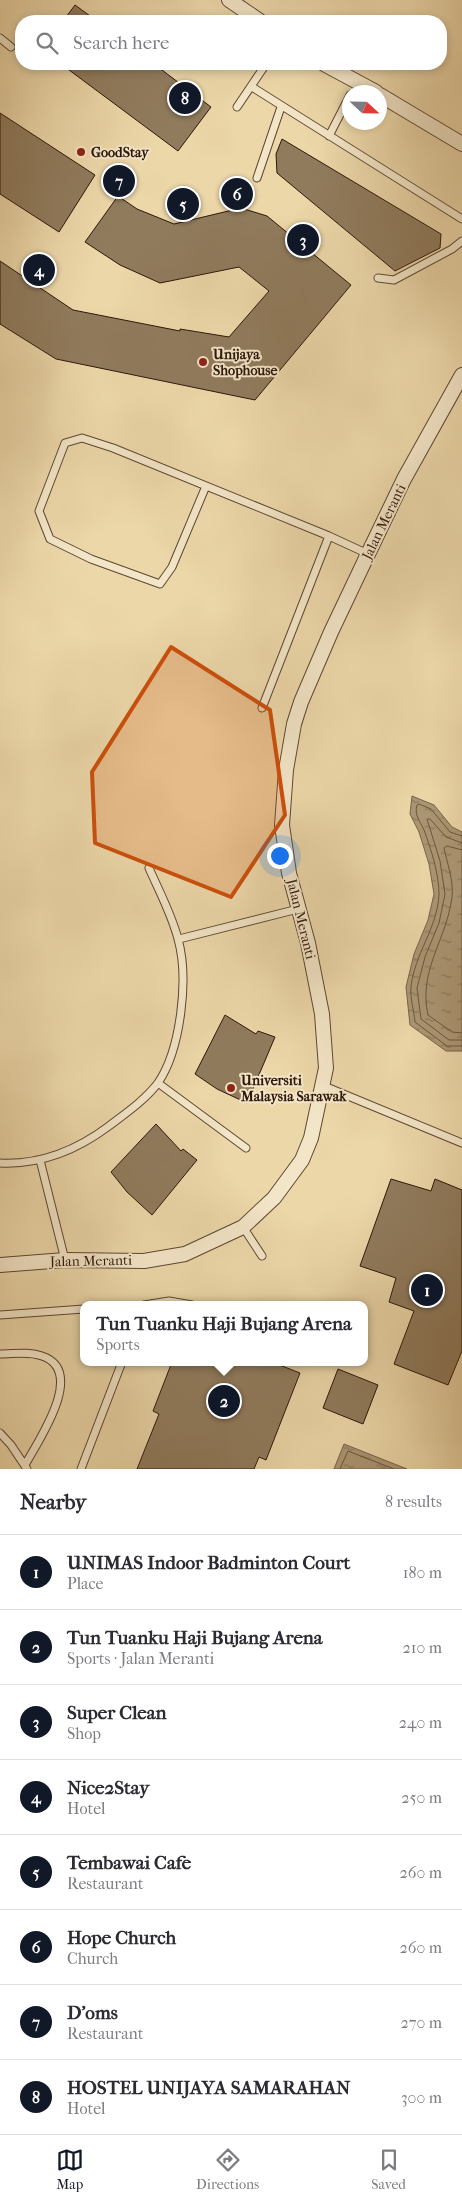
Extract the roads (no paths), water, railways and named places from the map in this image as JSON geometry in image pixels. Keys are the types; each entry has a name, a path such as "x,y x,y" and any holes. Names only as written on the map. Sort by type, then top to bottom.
{"street":[{"path":"229,0 251,15"},
{"path":"330,70 347,85"},
{"path":"387,99 462,144"},
{"name":"Jalan Meranti","path":"0,1265 66,1260 144,1261 185,1254 243,1227 274,1198 302,1160 324,1086 326,1048 322,1014 308,942 284,850 282,825 286,770 294,724 301,702 331,632 404,479 462,375"}],"lane":[{"path":"0,38 11,47"},
{"path":"237,107 262,70"},
{"path":"252,87 462,219"},
{"path":"257,178 281,107"},
{"path":"329,136 342,110"},
{"path":"378,278 394,280 452,249 462,241"},
{"path":"206,486 172,567 160,584 91,559 50,539 39,511 65,443 82,438 113,448 329,536 368,554"},
{"path":"262,708 329,536"},
{"path":"0,1163 25,1163 40,1160 63,1153 95,1136 143,1100 158,1082 170,1059 179,1028 183,985 179,939 149,868"},
{"path":"179,939 298,909"},
{"path":"158,1082 246,1148"},
{"path":"324,1086 462,1143"},
{"path":"40,1160 66,1260"},
{"path":"243,1227 262,1256"},
{"path":"0,1315 80,1309"},
{"path":"0,1354 29,1353 41,1355 49,1359 60,1372 61,1386 58,1401 26,1467 0,1433"},
{"path":"81,1469 120,1366"}],"water":[{"path":"412,796 434,805 452,827 462,832 462,1051 446,1051 410,1025 406,987 414,954 428,920 434,894 429,864 419,832 410,814"},
{"path":"344,1444 407,1469 334,1469"}],"place":[{"name":"HOSTEL UNIJAYA SAMARAHAN","path":"185,98"},
{"name":"GoodStay","path":"81,152"},
{"name":"D'oms","path":"119,181"},
{"name":"Hope Church","path":"237,194"},
{"name":"Tembawai Cafe","path":"183,204"},
{"name":"Super Clean","path":"303,240"},
{"name":"Nice2Stay","path":"39,270"},
{"name":"Unijaya Shophouse","path":"203,362"},
{"name":"Universiti Malaysia Sarawak","path":"231,1088"},
{"name":"UNIMAS Indoor Badminton Court","path":"427,1290"},
{"name":"Tun Tuanku Haji Bujang Arena","path":"224,1401"}]}
